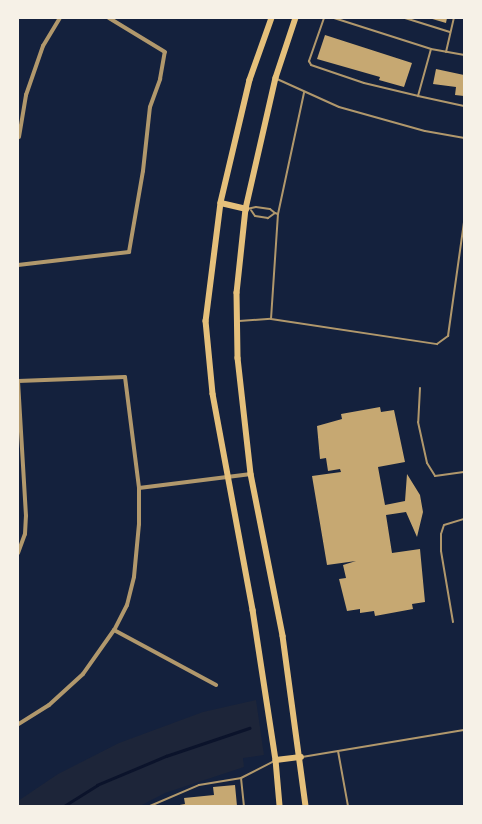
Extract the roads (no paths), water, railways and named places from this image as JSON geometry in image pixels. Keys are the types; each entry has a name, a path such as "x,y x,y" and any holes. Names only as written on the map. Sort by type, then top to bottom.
{"main road":[{"path":"272,18 250,80 221,203 206,321 212,394 253,610 276,760 280,806"},
{"path":"296,18 276,78 248,210 237,293 237,321 238,358 251,474 283,636 301,757 306,806"},
{"path":"221,203 248,210"},
{"path":"276,760 301,757"}],"street":[{"path":"19,137 26,95 43,46 60,18"},
{"path":"18,265 129,252 143,171 150,107 165,52 109,18"},
{"path":"18,553 25,534 26,516 18,381 125,377 139,488 139,524 134,577 127,605 114,630 83,674 49,705 18,724"},
{"path":"139,488 251,474"},
{"path":"114,630 216,685"}],"lane":[{"path":"324,18 309,61 311,65 364,83 464,106"},
{"path":"334,18 431,49 464,55"},
{"path":"405,18 450,32"},
{"path":"446,52 454,18"},
{"path":"418,96 431,49"},
{"path":"276,78 304,93 375,117 425,131 464,138"},
{"path":"271,319 276,214 304,93"},
{"path":"256,207 270,209 276,214 268,218 255,216 248,210 256,207"},
{"path":"237,321 271,319 437,344 448,336 464,222"},
{"path":"420,388 418,422 427,463 435,476 464,472"},
{"path":"453,622 440,551 440,534 444,525 464,520"},
{"path":"301,757 464,730"},
{"path":"338,751 348,806"},
{"path":"150,806 199,785 241,778 276,760"},
{"path":"241,778 244,806"}],"waterway":[{"path":"64,806 97,785 166,756 249,728"}]}
